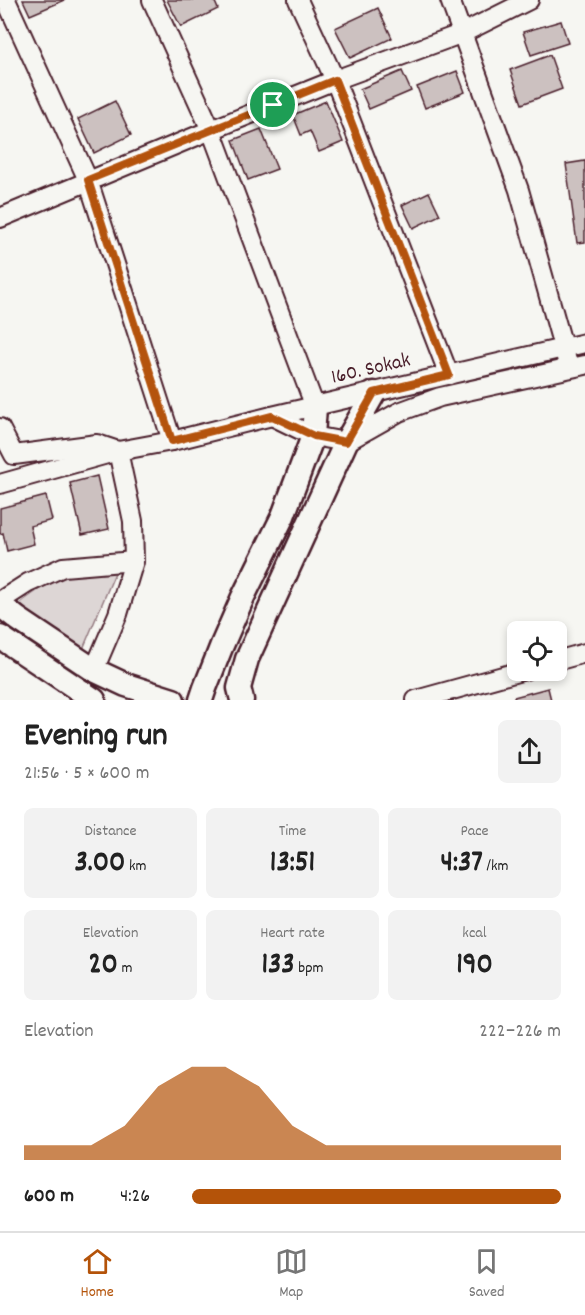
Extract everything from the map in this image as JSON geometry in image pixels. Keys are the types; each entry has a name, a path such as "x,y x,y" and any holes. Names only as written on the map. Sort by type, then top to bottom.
{"main road":[{"path":"242,700 239,688 247,659 346,442 374,393"},
{"path":"201,700 243,597 284,516 314,436 315,407"},
{"path":"0,603 18,619 94,670 126,685 173,700"},
{"path":"0,637 94,700"}],"street":[{"path":"6,0 88,180 172,441"},
{"path":"152,0 211,130 315,407"},
{"path":"298,0 335,80 449,375"},
{"path":"272,416 314,436 346,442 399,412 440,397 577,366 564,348 519,190 450,0"},
{"path":"0,218 335,80 462,33 529,0"},
{"name":"160. Sokak","path":"0,484 118,451 172,441 585,343"},
{"path":"0,428 14,455 97,444 118,451 133,521 134,561 118,614 94,670"},
{"path":"0,603 28,583 63,567 134,561"},
{"path":"567,658 585,653"},
{"path":"416,700 462,694 507,677"}],"shaded area":[{"path":"117,568 83,649 14,609 55,578"}],"building":[{"path":"23,0 65,0 30,15"},
{"path":"167,0 214,0 218,9 181,27"},
{"path":"378,8 392,38 350,58 335,28"},
{"path":"561,21 568,43 531,55 523,32"},
{"path":"550,55 562,89 522,104 510,70"},
{"path":"402,71 411,91 369,109 360,89"},
{"path":"457,71 465,92 425,108 417,87"},
{"path":"115,101 131,135 94,153 78,119"},
{"path":"326,101 343,142 319,152 310,131 301,135 293,115"},
{"path":"261,129 277,169 248,180 233,140"},
{"path":"585,161 585,242 577,243 566,164"},
{"path":"429,192 440,215 413,228 402,205"},
{"path":"97,476 109,529 82,535 70,483"},
{"path":"46,496 52,520 30,526 34,544 7,551 3,533 0,534 0,508"},
{"path":"548,688 551,700 515,700 514,697"}],"route":[{"path":"335,80 449,375 374,393 346,442 314,436 272,416 172,441 88,180 273,105 335,80"}]}
